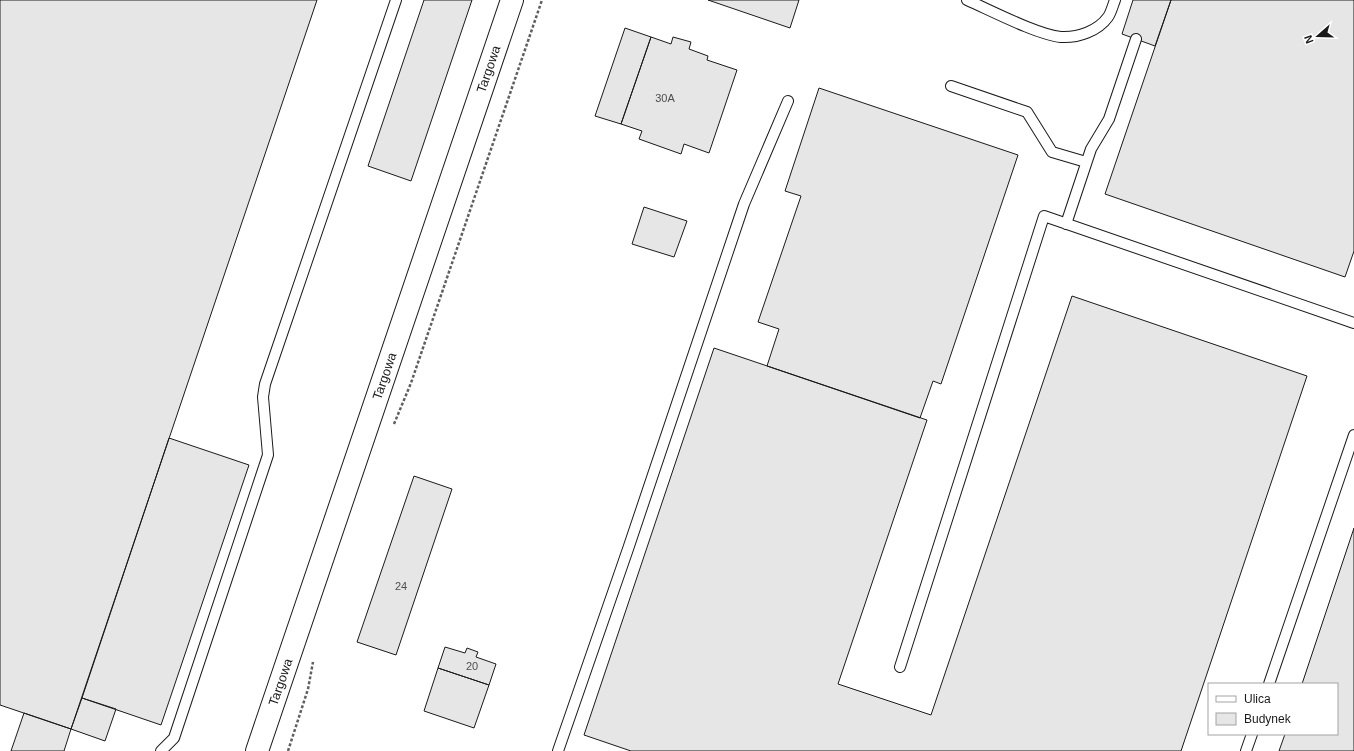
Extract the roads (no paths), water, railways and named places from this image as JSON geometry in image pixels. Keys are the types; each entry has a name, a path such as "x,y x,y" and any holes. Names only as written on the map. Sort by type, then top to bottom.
{"street":[{"name":"Targowa","path":"256,751 512,0"}],"lane":[{"path":"161,751 174,738 268,455 263,397 265,384 396,0"},
{"path":"967,0 1040,31 1061,37 1080,35 1096,28 1108,17 1115,0"},
{"path":"1066,224 1086,162 1091,149 1109,119 1136,39"},
{"path":"951,86 1027,112 1052,152 1086,162"},
{"path":"558,751 631,542 744,204 788,101"},
{"path":"900,667 1044,216 1354,323"},
{"path":"1269,683 1354,435"},
{"path":"1246,751 1252,735"}]}
